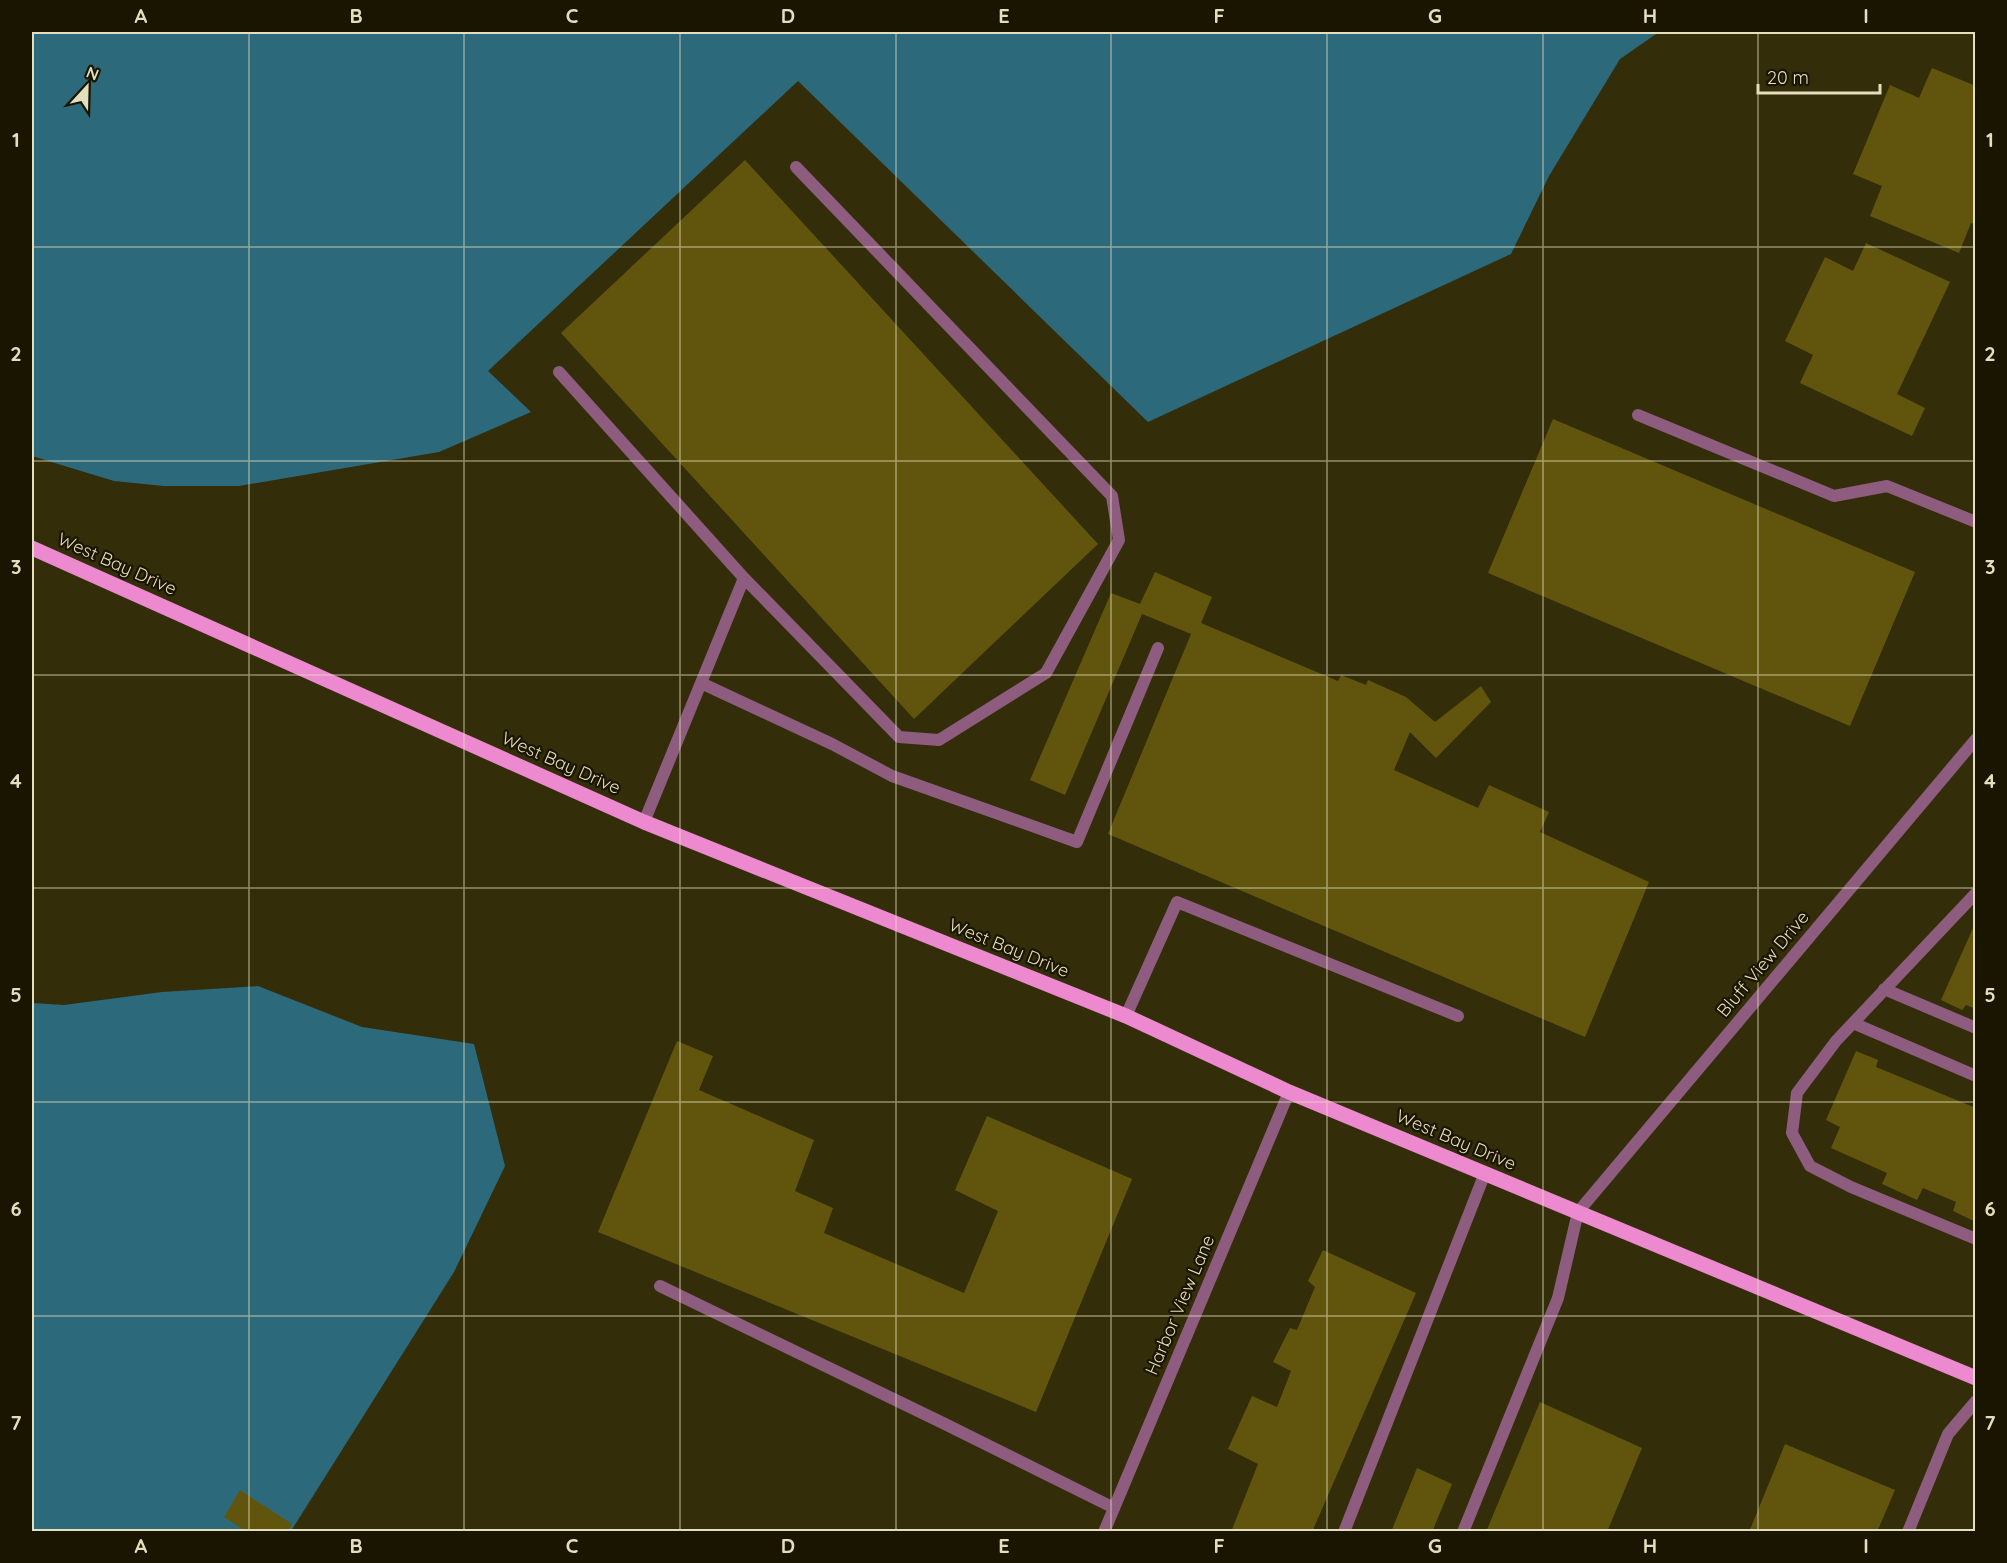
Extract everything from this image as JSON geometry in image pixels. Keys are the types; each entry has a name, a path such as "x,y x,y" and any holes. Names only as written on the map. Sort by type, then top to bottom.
{"main road":[{"name":"West Bay Drive","path":"32,548 644,822 1126,1016 1289,1092 1976,1378"}],"street":[{"path":"559,372 744,578 898,737 939,741 1046,674 1119,540 1112,496 796,167"},
{"path":"1638,415 1834,496 1887,486 1976,522"},
{"path":"644,822 744,578"},
{"path":"701,683 832,744 892,776 1077,842 1158,648"},
{"name":"Bluff View Drive","path":"1578,1212 1976,739"},
{"path":"1976,894 1836,1041 1797,1093 1792,1133 1810,1166 1851,1187 1976,1239"},
{"path":"1126,1016 1177,902 1458,1016"},
{"path":"1884,989 1976,1028"},
{"path":"1853,1023 1976,1076"},
{"name":"Harbor View Lane","path":"1104,1532 1289,1092"},
{"path":"1344,1532 1485,1173"},
{"path":"1463,1532 1558,1298 1578,1212"},
{"path":"660,1286 1113,1508"},
{"path":"1908,1532 1948,1434 1976,1401"}],"water":[{"path":"32,32 1659,32 1620,59 1549,176 1511,254 1148,422 798,81 488,371 531,412 439,452 239,486 164,486 114,481 32,456"},
{"path":"258,986 362,1027 474,1044 505,1166 454,1272 291,1531 32,1532 32,1003 64,1005 162,992"}],"building":[{"path":"1932,68 1976,86 1976,225 1971,223 1959,253 1870,216 1882,186 1853,174 1890,85 1919,98"},
{"path":"745,160 1098,544 914,719 561,333"},
{"path":"1866,243 1950,282 1897,394 1925,408 1912,436 1800,383 1813,355 1785,341 1825,257 1853,271"},
{"path":"1553,419 1915,572 1850,726 1488,573"},
{"path":"1155,572 1212,597 1201,623 1338,681 1341,675 1366,685 1368,680 1406,697 1435,722 1481,686 1491,702 1436,758 1410,732 1394,770 1478,808 1489,785 1549,812 1540,832 1649,882 1585,1037 1108,834 1191,634 1142,614 1065,795 1030,780 1111,593 1140,604"},
{"path":"1973,928 1976,930 1976,1009 1966,1005 1962,1010 1941,1000"},
{"path":"677,1041 713,1056 699,1090 814,1140 795,1191 833,1208 824,1233 964,1293 998,1211 955,1190 987,1116 1132,1179 1036,1412 598,1232"},
{"path":"1856,1051 1878,1060 1876,1067 1976,1108 1976,1222 1953,1211 1956,1202 1923,1188 1917,1200 1882,1184 1887,1173 1831,1148 1840,1127 1826,1120"},
{"path":"1323,1250 1416,1293 1312,1532 1231,1532 1258,1464 1228,1449 1252,1396 1277,1407 1291,1371 1273,1362 1290,1328 1297,1330 1315,1287 1308,1281"},
{"path":"1540,1402 1642,1448 1607,1532 1486,1532"},
{"path":"1785,1444 1895,1490 1877,1532 1749,1532"},
{"path":"1417,1468 1452,1484 1432,1532 1391,1532"},
{"path":"240,1490 292,1524 287,1532 247,1532 224,1517"}]}
